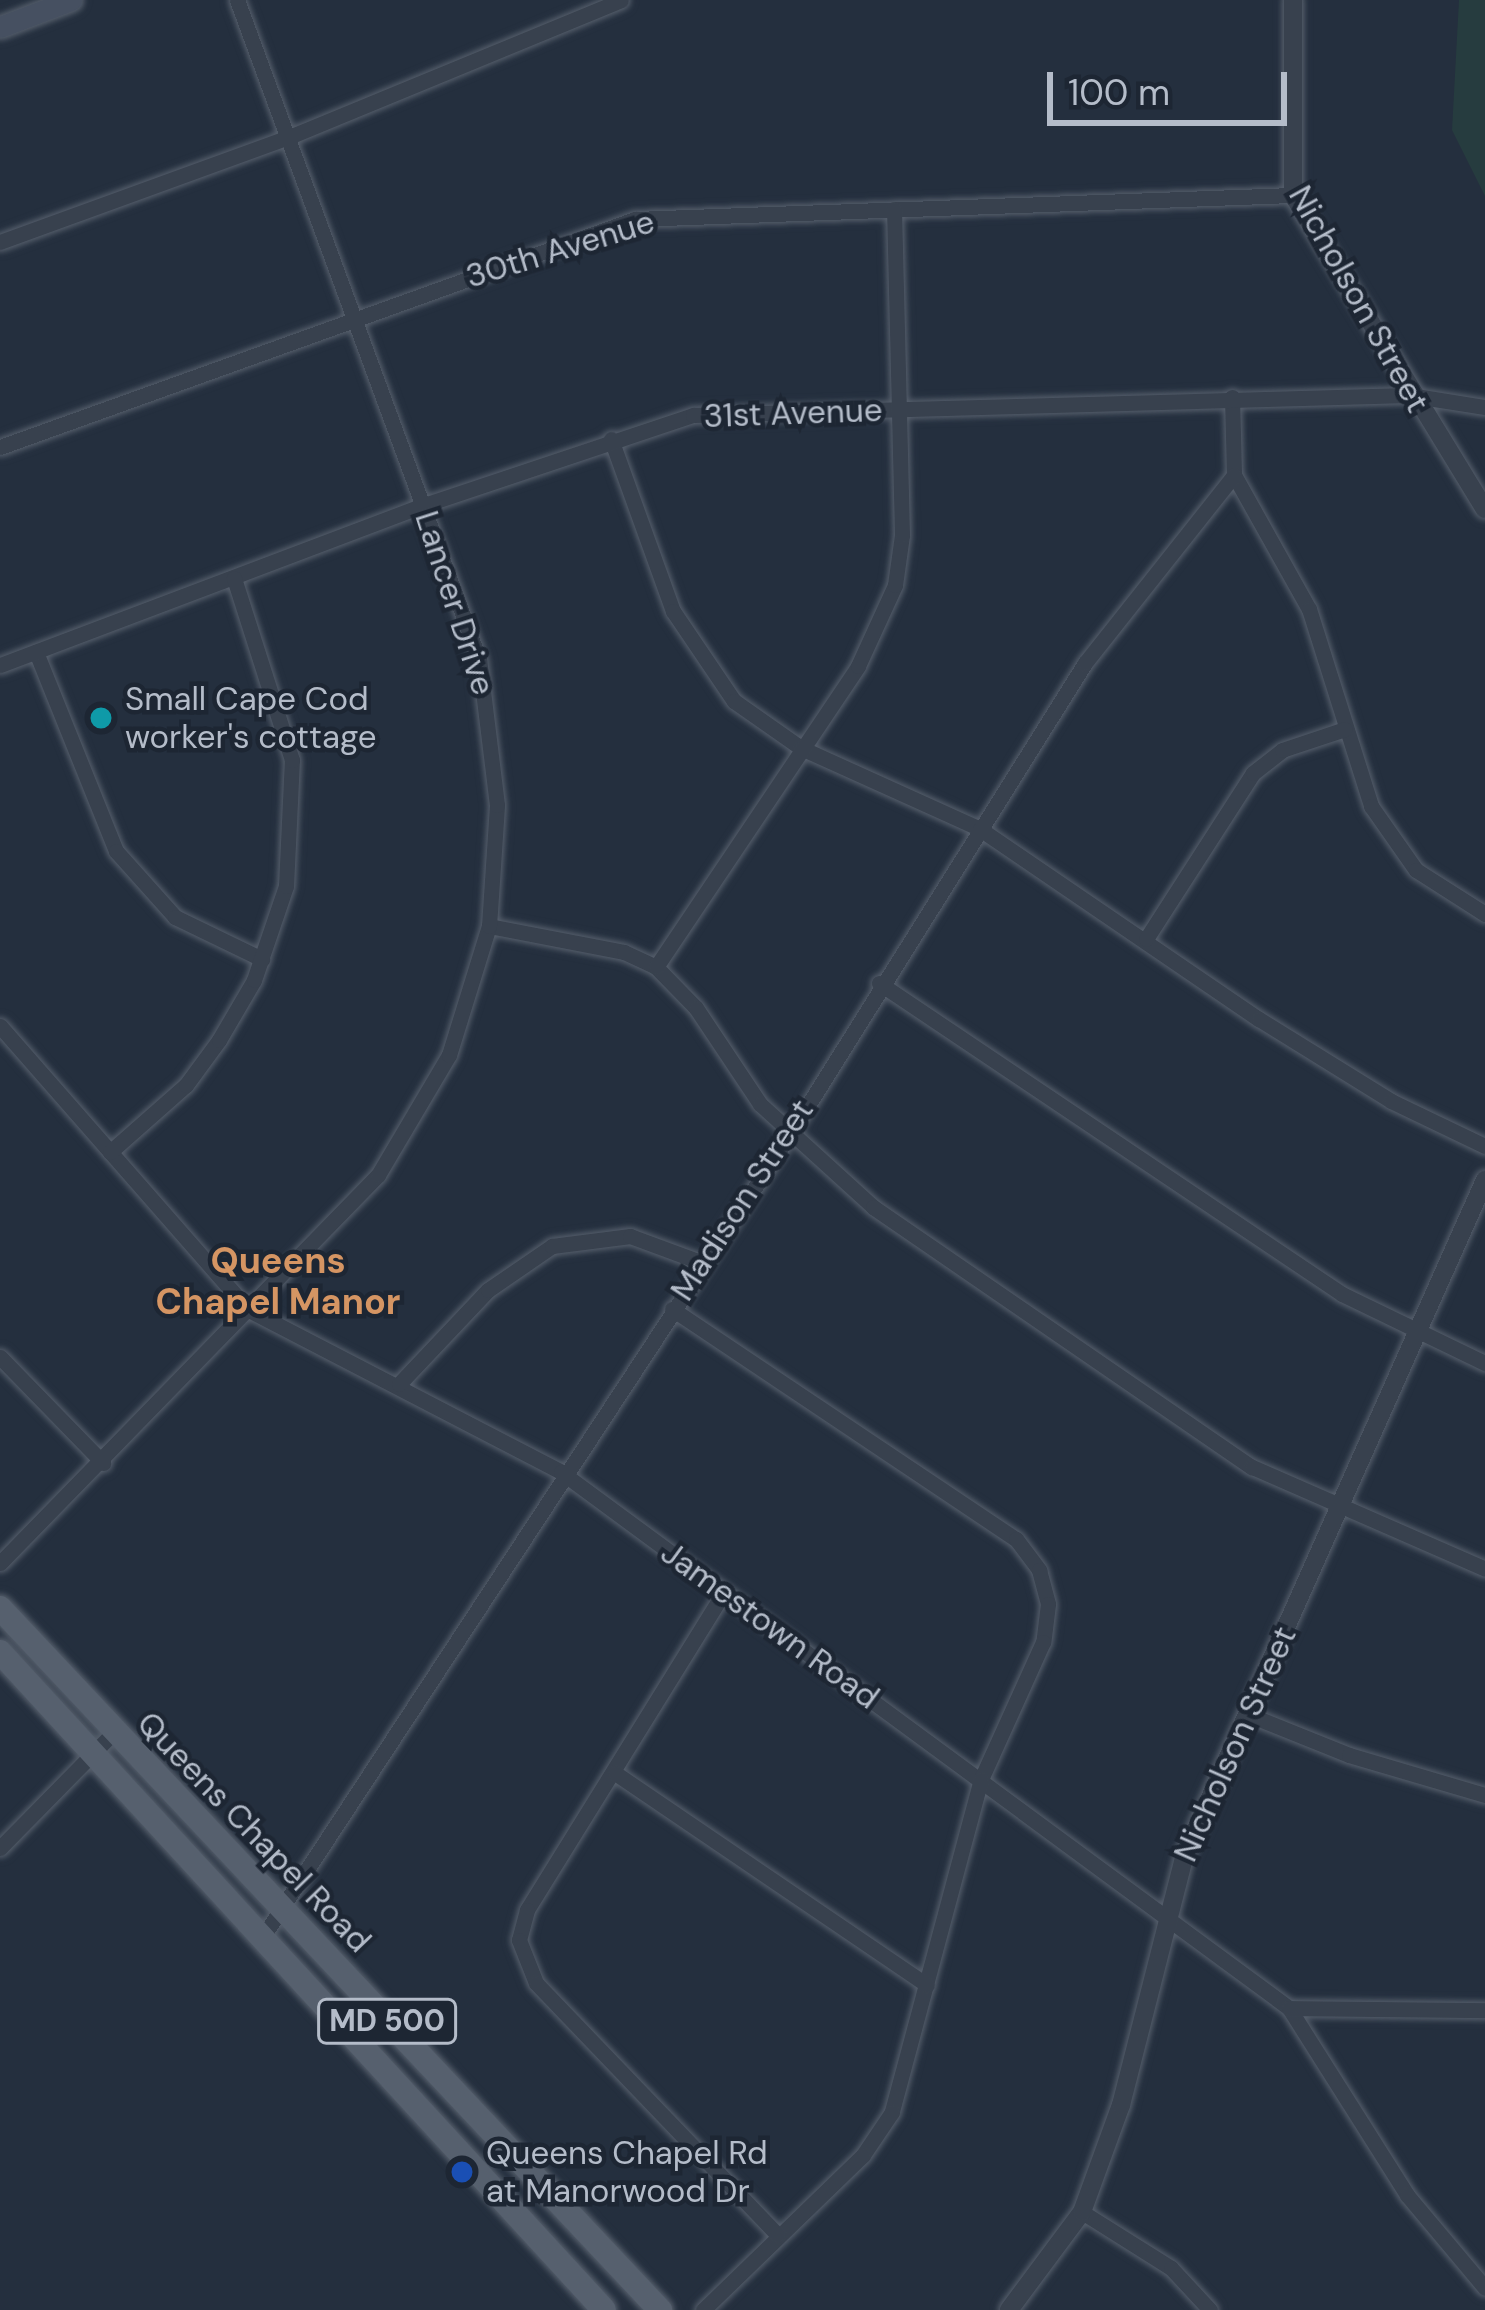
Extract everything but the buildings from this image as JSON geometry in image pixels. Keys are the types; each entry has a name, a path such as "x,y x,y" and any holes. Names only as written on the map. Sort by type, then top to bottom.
{"main road":[{"path":"0,27 71,0"},
{"name":"Queens Chapel Road","path":"0,1608 660,2310"},
{"name":"Queens Chapel Road","path":"0,1652 604,2310"}],"street":[{"name":"Lancer Drive","path":"0,1563 350,1210 407,1133 467,1013 489,926 497,860 492,725 474,643 358,316 237,0"},
{"path":"0,242 289,137 622,0"},
{"name":"Nicholson Street","path":"1293,0 1293,195 1408,395 1485,509"},
{"name":"30th Avenue","path":"0,447 635,220 1293,195"},
{"path":"656,968 858,667 895,585 899,409 894,208"},
{"name":"31st Avenue","path":"0,665 610,439 715,412 1408,395 1485,407"},
{"path":"1232,397 1234,476 1309,609 1359,779 1396,849 1446,893 1485,914"},
{"path":"610,439 673,611 699,659 734,701 801,748 980,830 1350,1076 1485,1146"},
{"name":"Madison Street","path":"264,1935 562,1472 790,1134 879,983 1085,663 1234,476"},
{"path":"110,1152 186,1085 262,959 286,886 294,782 288,737 234,578"},
{"path":"36,652 116,851 175,916 262,959"},
{"path":"1146,939 1253,773 1282,751 1346,730"},
{"path":"489,926 624,952 656,968 790,1134 873,1207 1197,1431 1339,1510 1485,1568"},
{"path":"879,983 1295,1264 1417,1336 1485,1363"},
{"name":"Jamestown Road","path":"0,1026 249,1310 562,1472 1288,2008 1406,2195 1485,2288"},
{"name":"Nicholson Street","path":"1009,2310 1082,2212 1115,2123 1166,1916 1247,1714 1485,1180"},
{"path":"399,1384 488,1290 552,1246 630,1236 703,1263"},
{"path":"672,1309 1016,1538 1045,1585 1043,1642 981,1779 892,2112 862,2155 703,2310"},
{"path":"0,1357 103,1463"},
{"path":"724,1592 527,1910 520,1950 536,1982 778,2235"},
{"path":"1247,1714 1349,1755 1485,1795"},
{"path":"0,1847 113,1733"},
{"path":"615,1773 927,1985"},
{"path":"1288,2008 1485,2010"},
{"path":"1082,2212 1171,2268 1210,2310"}],"green space":[{"path":"1459,0 1485,0 1485,196 1452,130"}],"place":[{"name":"Small Cape Cod worker's cottage","path":"101,718"},
{"name":"Queens Chapel Rd at Manorwood Dr","path":"462,2172"}],"district":[{"name":"Queens Chapel Manor","path":"278,1280"}]}
